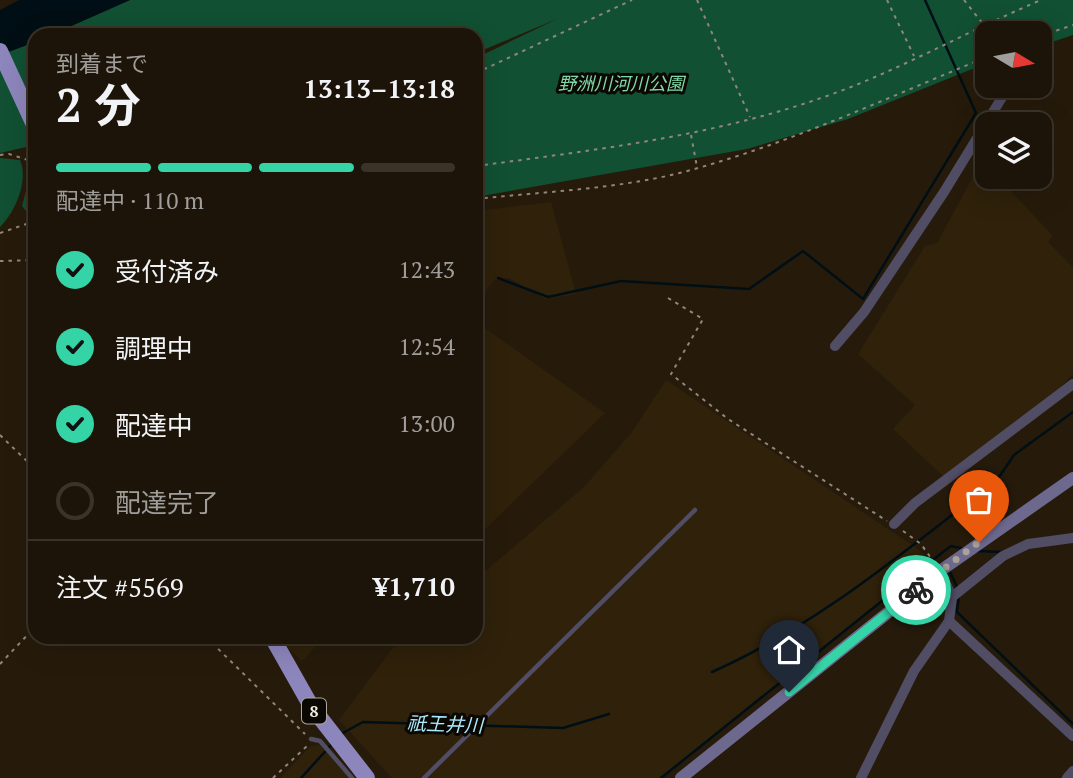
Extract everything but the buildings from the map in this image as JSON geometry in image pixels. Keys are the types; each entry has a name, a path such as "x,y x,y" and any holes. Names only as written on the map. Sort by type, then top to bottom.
{"highway":[{"path":"0,51 28,112"},
{"name":"8","path":"276,644 311,706 366,778"}],"main road":[{"path":"681,778 940,571 1073,478"}],"street":[{"path":"835,346 886,280 1001,98"},
{"path":"894,524 915,503 1073,384"},
{"path":"952,597 1003,555 1028,544 1073,538"},
{"path":"861,778 914,671 949,621 952,597 940,571"},
{"path":"949,621 1073,736"},
{"path":"1067,778 1073,771"}],"lane":[{"path":"424,778 695,510"},
{"path":"311,739 320,741 352,778"}],"path":[{"path":"483,70 632,0"},
{"path":"698,0 750,118"},
{"path":"887,0 915,57"},
{"path":"964,0 981,21"},
{"path":"990,21 1041,0"},
{"path":"1052,32 1073,25"},
{"path":"483,157 484,165 626,146 691,134 849,88 975,28"},
{"path":"483,198 662,177 697,169 896,98 975,62"},
{"path":"691,134 697,169"},
{"path":"0,155 9,154 28,160"},
{"path":"0,233 28,224"},
{"path":"0,261 28,260"},
{"path":"668,299 703,319 671,374 728,419 855,503 894,524 921,544 940,571"},
{"path":"0,435 28,462"},
{"path":"0,664 28,634"},
{"path":"213,644 311,739 273,778"}],"shaded area":[{"path":"19,0 130,0 67,28 28,28 28,45 0,55 0,10"},
{"path":"975,173 975,189 1009,189 1053,236 1048,242 1073,267 1073,374 1051,397 946,479 893,429 915,405 858,354 925,246 937,243"},
{"path":"551,202 576,294 545,299 509,278 494,280 483,294 483,210"},
{"path":"483,327 605,413 483,531"},
{"path":"666,380 915,547 931,561 660,778 392,778 339,720 398,644 483,644 483,573 584,487 632,432"},
{"path":"286,644 318,644 302,661"},
{"path":"320,745 350,778 280,778 311,746"}],"green space":[{"name":"野洲川河川公園","path":"130,0 1073,0 1073,35 1052,42 1052,21 975,21 975,68 848,119 747,149 483,196 483,55 557,19 483,50 483,28 67,28"},
{"path":"28,45 28,147 0,153 0,55"},
{"path":"0,158 20,160 23,177 15,205 0,227"},
{"path":"28,184 28,214 22,206"}],"waterway":[{"path":"498,278 548,297 621,281 749,289 803,251 863,299 976,113 925,0"},
{"name":"祇王井川","path":"712,672 788,632 860,585 997,480 1014,455 1073,412"},
{"path":"661,778 943,552 951,546 965,549"},
{"path":"975,551 1003,552"},
{"path":"949,570 958,589"},
{"path":"959,595 957,612 1073,724"},
{"name":"祇王井川","path":"341,734 363,722 563,728 609,714"},
{"name":"祇王井川","path":"301,778 332,744"}],"way so far":[{"path":"916,590 979,542"}],"route":[{"path":"789,692 916,590"}]}
